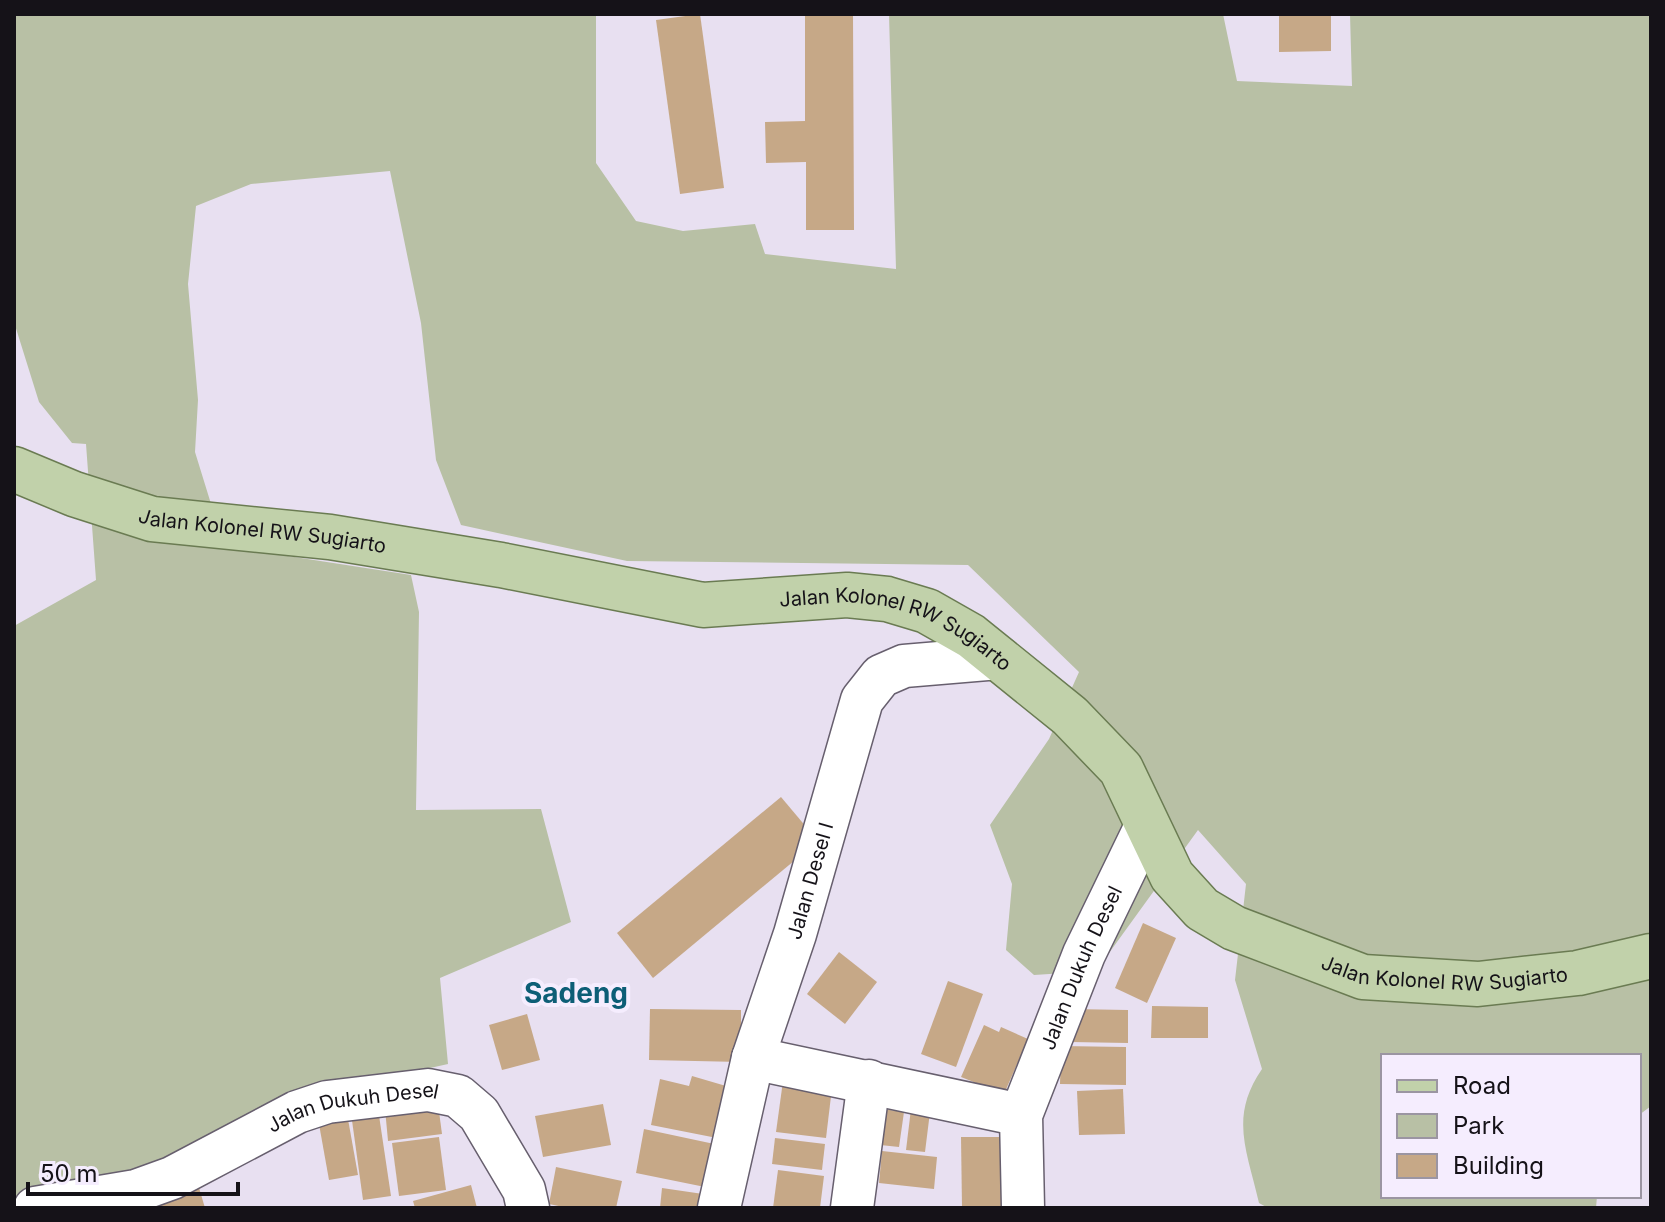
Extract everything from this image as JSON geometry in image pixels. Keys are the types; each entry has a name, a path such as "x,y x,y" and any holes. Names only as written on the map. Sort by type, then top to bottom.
{"main road":[{"name":"Jalan Kolonel RW Sugiarto","path":"14,469 74,494 152,519 330,537 501,565 703,605 847,595 887,599 949,622 1070,716 1121,769 1172,876 1202,909 1234,928 1363,977 1478,984 1578,973 1651,956"}],"street":[{"name":"Jalan Desel I","path":"719,1208 753,1058 795,934 862,700 881,676 904,666 999,658"},
{"name":"Jalan Dukuh Desel","path":"1023,1208 1021,1115 1084,954 1147,824"},
{"path":"753,1058 1021,1115"},
{"path":"852,1208 869,1081"},
{"name":"Jalan Dukuh Desel","path":"35,1208 136,1191 172,1178 297,1112 327,1102 428,1090 458,1096 479,1114 524,1190 528,1208"}],"green space":[{"path":"14,14 596,14 596,163 636,221 683,231 755,224 765,254 896,269 889,14 1223,14 1237,81 1352,86 1350,14 1651,14 1651,1106 1641,1114 1641,1054 1381,1054 1381,1198 1597,1198 1596,1208 1268,1208 1259,1203 1246,1150 1243,1119 1252,1086 1262,1069 1235,980 1246,884 1198,830 1096,971 1034,975 1006,950 1012,884 990,825 1049,739 1079,672 968,565 627,561 461,525 436,460 421,323 390,171 251,184 196,206 188,284 198,400 195,452 224,546 411,575 419,612 416,810 541,809 571,922 440,978 448,1064 345,1087 161,1167 14,1199 14,626 96,580 86,444 72,443 39,402 14,322"}],"building":[{"path":"700,14 724,188 680,194 656,20"},
{"path":"805,14 853,14 854,230 806,230 806,162 766,163 765,122 805,121"},
{"path":"1279,14 1331,14 1331,51 1279,52"},
{"path":"781,797 818,841 653,978 617,933"},
{"path":"1143,923 1176,938 1147,1003 1115,988"},
{"path":"839,952 877,982 845,1024 807,994"},
{"path":"948,981 983,994 956,1067 921,1054"},
{"path":"1152,1006 1208,1007 1208,1038 1151,1038"},
{"path":"650,1009 741,1010 741,1062 649,1060"},
{"path":"1071,1009 1128,1010 1128,1043 1071,1042"},
{"path":"527,1014 540,1060 502,1070 489,1025"},
{"path":"984,1025 999,1032 1001,1027 1028,1039 1004,1094 961,1077"},
{"path":"1061,1046 1126,1047 1126,1085 1060,1084"},
{"path":"692,1076 726,1086 722,1139 651,1125 660,1079 689,1086"},
{"path":"783,1081 832,1088 826,1138 776,1132"},
{"path":"1123,1089 1125,1134 1079,1135 1077,1091"},
{"path":"377,1102 391,1196 363,1200 350,1106"},
{"path":"438,1104 442,1134 388,1141 385,1109"},
{"path":"603,1104 611,1145 543,1157 535,1116"},
{"path":"346,1108 358,1175 329,1180 317,1113"},
{"path":"875,1108 904,1112 899,1147 871,1144"},
{"path":"911,1109 930,1112 925,1152 906,1150"},
{"path":"644,1129 719,1145 710,1188 636,1173"},
{"path":"439,1137 446,1190 399,1196 392,1143"},
{"path":"961,1137 1009,1137 1010,1208 962,1208"},
{"path":"775,1138 825,1144 822,1170 772,1164"},
{"path":"882,1151 937,1157 934,1189 879,1183"},
{"path":"556,1167 622,1181 616,1208 568,1208 549,1204"},
{"path":"778,1170 824,1176 820,1208 773,1208"},
{"path":"197,1181 205,1208 155,1208 151,1194"},
{"path":"471,1185 477,1208 415,1208 413,1201"},
{"path":"662,1188 703,1194 701,1208 660,1208"}],"district":[{"name":"Sadeng","path":"576,993"}]}
